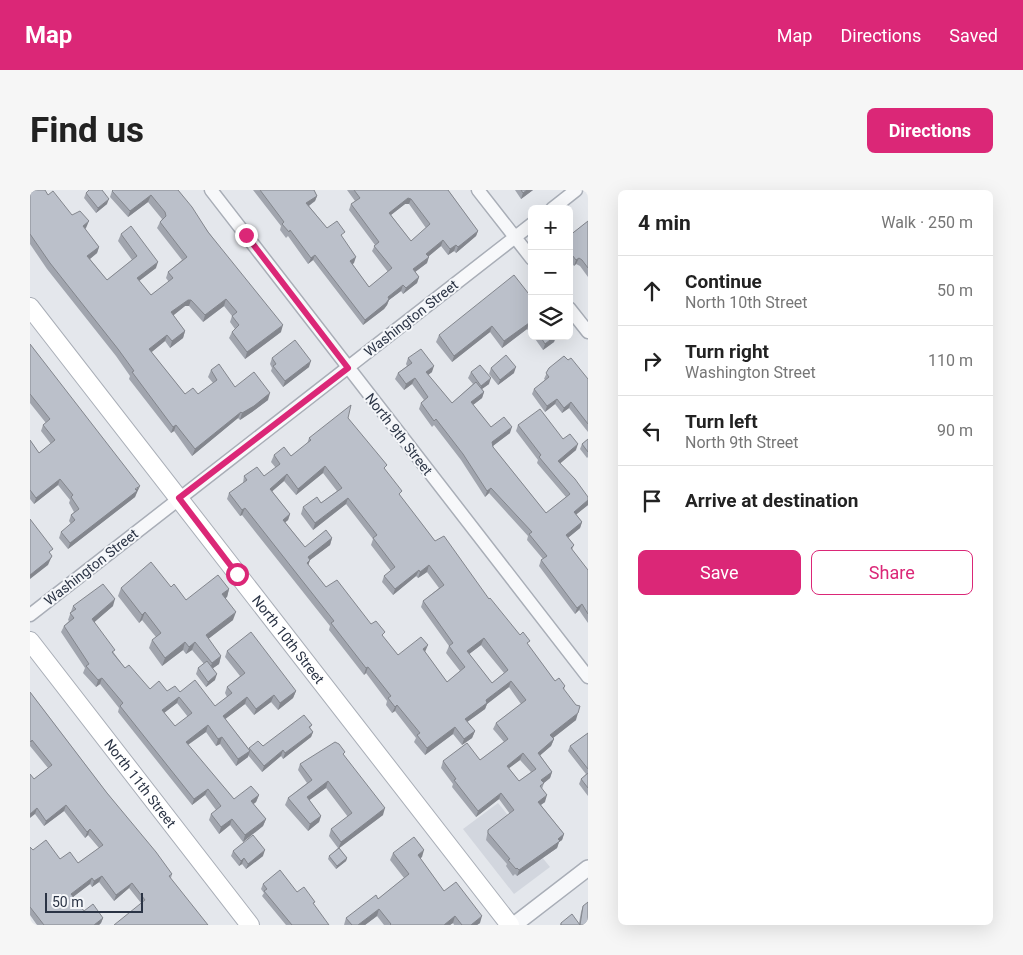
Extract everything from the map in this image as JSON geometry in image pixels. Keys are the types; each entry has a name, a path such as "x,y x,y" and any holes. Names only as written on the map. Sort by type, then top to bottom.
{"main road":[{"name":"North 10th Street","path":"30,307 512,925"},
{"name":"North 11th Street","path":"30,641 250,925"}],"street":[{"name":"North 9th Street","path":"211,190 588,677"},
{"path":"478,190 528,254"},
{"path":"557,205 576,190"},
{"name":"Washington Street","path":"30,615 528,227"},
{"path":"573,313 588,332"},
{"path":"512,925 588,868"}],"shaded area":[{"path":"498,803 550,867 514,894 463,829"}],"building":[{"path":"30,190 45,190 48,195 53,191 72,215 80,211 89,221 83,226 99,247 87,256 107,280 137,256 121,234 131,226 158,262 137,278 151,295 173,278 168,272 187,257 160,222 166,216 165,212 151,195 130,211 112,191 178,190 192,207 208,232 283,325 247,352 232,332 239,325 232,316 237,312 226,299 205,315 191,300 188,300 171,312 185,331 172,341 167,335 149,349 185,394 193,388 198,394 217,380 211,370 219,364 235,387 254,372 270,393 254,406 241,412 195,449 176,425 173,427 132,372 134,371 118,349 50,263 30,234"},
{"path":"89,190 102,190 109,199 98,208 86,193"},
{"path":"260,190 314,190 317,196 306,203 327,228 337,221 345,232 341,235 356,257 350,261 369,287 392,268 374,246 379,242 351,204 360,198 354,190 448,190 478,231 458,247 456,245 450,249 443,240 426,254 429,257 413,269 419,277 406,288 403,285 388,297 389,299 386,303 365,320 315,255 311,258 290,230 289,232 282,224 284,222","holes":["408,198 411,199 430,224 411,241 389,213"]},
{"path":"588,221 588,268 582,260 579,258 576,260 573,256 573,233"},
{"path":"514,275 528,293 528,324 504,341 492,326 454,356 439,335"},
{"path":"295,340 311,361 285,381 273,366 276,364 272,358"},
{"path":"30,344 140,486 135,489 137,491 70,543 61,532 75,520 71,515 79,509 71,497 73,495 60,479 36,498 30,490 30,440 39,453 55,440 43,425 50,419 30,394"},
{"path":"421,349 434,366 426,372 452,403 476,382 484,392 471,402 491,427 504,417 512,427 492,442 493,447 546,513 570,494 539,457 541,455 518,425 540,409 563,439 570,434 578,444 558,461 575,479 588,497 588,500 574,512 582,522 566,535 574,545 571,548 588,570 588,614 582,604 577,608 541,560 547,556 529,534 532,532 491,488 487,491 463,454 436,419 434,421 421,403 428,397 415,378 406,384 398,373 412,363 408,358"},
{"path":"506,355 516,367 500,380 491,368"},
{"path":"564,356 568,360 571,358 588,379 588,424 571,402 564,408 557,399 547,406 534,389 549,377 546,373 549,368"},
{"path":"480,365 491,378 481,386 471,372"},
{"path":"351,405 348,418 387,465 384,468 402,491 399,494 435,541 444,536 489,599 520,635 523,632 530,641 527,643 555,681 559,678 565,686 563,688 576,705 580,706 578,713 550,735 554,739 538,753 552,772 541,780 544,783 540,786 547,795 538,802 564,834 558,839 560,841 519,870 508,860 510,859 488,833 488,830 514,810 501,793 478,811 454,780 456,779 443,761 467,743 480,760 508,739 496,723 526,700 511,681 486,700 487,703 465,719 475,731 464,739 455,727 427,748 417,735 420,733 397,705 395,707 388,698 391,696 368,667 366,668 331,623 334,621 245,508 242,510 229,493 247,480 244,476 257,467 264,476 280,464 274,455 284,447 291,456 311,440 309,438","holes":["325,466 342,488 321,503 317,497 303,507 315,523 348,498 377,535 373,538 395,567 384,576 395,589 419,570 420,572 429,565 444,585 423,601 453,643 449,646 465,667 447,682 423,649 428,645 421,637 398,655 382,635 385,632 376,621 371,624 337,580 326,587 307,563 310,560 308,557 332,538 326,530 305,547 283,520 290,514 270,489 287,474 298,489","484,638 508,670 492,683 467,651","523,753 536,769 519,781 507,766"]},
{"path":"588,439 588,452 582,444"},
{"path":"30,519 53,549 49,552 52,556 50,559 30,575"},
{"path":"151,562 171,587 174,584 186,600 218,575 229,589 222,594 236,612 206,635 221,656 212,663 195,642 189,647 185,642 165,658 152,640 161,633 145,612 142,615 121,588"},
{"path":"103,584 115,599 92,619 115,650 112,652 125,668 129,665 150,689 159,681 167,691 175,686 180,692 195,680 215,706 232,693 227,687 245,673 227,651 251,632 296,691 280,703 274,695 256,709 247,697 223,716 250,751 238,759 222,737 218,739 208,725 186,742 234,799 251,786 259,795 251,801 266,819 245,835 232,819 221,827 211,814 221,806 208,789 194,799 120,706 123,703 102,678 98,680 86,666 89,664 64,626 74,618 70,613 76,609 73,606","holes":["179,697 192,713 175,726 162,710"]},
{"path":"207,661 217,674 208,682 198,668"},
{"path":"30,692 107,793 156,852 172,874 169,876 208,925 114,925 145,900 132,883 116,895 102,876 94,881 92,878 71,894 84,911 93,904 103,918 94,925 44,925 30,907 30,847 33,850 46,840 60,859 70,852 78,863 103,845 90,829 87,832 66,805 46,821 37,808 30,814 30,774 34,779 52,765 32,740 30,741"},
{"path":"304,715 312,725 309,727 313,732 285,753 283,750 264,766 249,748 258,741 263,746"},
{"path":"588,733 588,769 570,746"},
{"path":"335,742 339,744 345,752 343,754 385,808 341,842 331,829 352,813 328,781 307,797 321,816 310,824 288,798 312,780 300,764"},
{"path":"588,773 588,788 581,779"},
{"path":"253,835 265,850 248,864 244,858 241,861 233,851"},
{"path":"414,837 424,850 418,855 444,891 456,882 482,916 471,925 462,925 455,916 444,925 390,925 379,909 358,925 352,925 346,918 376,895 378,899 409,874 393,853"},
{"path":"339,848 347,858 337,866 329,856"},
{"path":"280,870 297,892 304,887 329,925 292,925 264,891 267,889 263,884"},
{"path":"588,902 588,925 580,925 583,906"},
{"path":"572,914 580,925 561,925 561,923"}],"route":[{"path":"237,574 179,498 348,368 246,235"}]}
